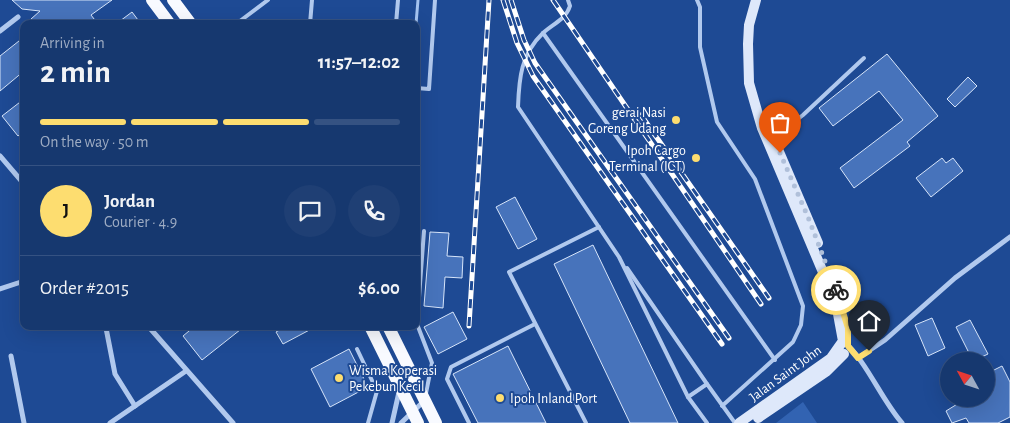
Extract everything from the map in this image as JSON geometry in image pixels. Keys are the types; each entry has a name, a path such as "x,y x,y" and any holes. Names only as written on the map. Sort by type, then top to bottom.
{"main road":[{"path":"152,0 167,20"},
{"path":"173,0 188,20"},
{"path":"372,330 415,418"},
{"path":"390,330 436,423"}],"street":[{"path":"756,0 749,25 748,76 752,99 764,134 836,303 846,343 902,423"},
{"path":"762,0 754,44 755,82 758,98 808,217 840,302 848,328 846,343"},
{"path":"0,31 18,17"},
{"path":"0,156 20,179"},
{"path":"858,358 885,340 955,278 1010,237"},
{"path":"0,289 20,282"},
{"path":"106,330 115,374 135,406"},
{"path":"151,330 233,423"},
{"name":"Jalan Saint John","path":"739,423 823,365 846,343"},
{"name":"Jalan Saint John","path":"751,423 827,371 842,357 846,343"},
{"path":"11,356 24,423"},
{"path":"110,423 186,371"},
{"path":"392,423 400,387"},
{"path":"401,423 415,418 425,400"}],"lane":[{"path":"241,20 268,0"},
{"path":"310,20 312,0"},
{"path":"396,20 398,0"},
{"path":"420,88 429,88 435,0"},
{"path":"568,0 570,6 565,17 533,43 521,67 518,107 619,257 735,423"},
{"path":"697,0 700,7 700,47 717,122 755,179 802,301 803,317 798,334 775,360 722,406"},
{"path":"543,33 775,360"},
{"path":"774,138 804,115 864,58"},
{"path":"586,423 509,272 599,227"},
{"path":"420,284 424,231"},
{"path":"619,257 688,397 706,423"},
{"path":"469,423 447,379 452,367 536,324"},
{"path":"419,330 432,363 425,400"},
{"path":"357,349 377,391 368,423"},
{"path":"688,397 707,384"}],"shaded area":[{"path":"803,402 817,423 776,423"}],"building":[{"path":"12,0 112,0 91,15 95,20 32,20 31,19 40,11 22,9"},
{"path":"132,12 138,20 121,20"},
{"path":"20,40 20,74 0,91 0,56"},
{"path":"887,54 938,116 907,142 910,146 854,188 840,168 903,120 879,91 833,126 819,108"},
{"path":"968,77 977,86 955,107 947,99"},
{"path":"20,102 20,134 18,136 2,116"},
{"path":"942,158 946,163 953,158 963,171 931,197 916,178"},
{"path":"515,197 537,239 518,249 496,207"},
{"path":"430,232 449,233 447,256 463,257 462,278 445,277 443,308 424,306"},
{"path":"593,245 678,423 630,423 554,264"},
{"path":"453,312 467,339 438,354 424,327"},
{"path":"932,318 945,348 928,356 915,325"},
{"path":"970,320 987,352 968,352 956,327"},
{"path":"190,330 240,330 202,360 183,336"},
{"path":"280,330 309,330 283,344 276,332"},
{"name":"Ipoh Inland Port","path":"508,346 546,423 478,423 453,374"},
{"name":"Wisma Koperasi Pekebun Kecil","path":"349,349 368,387 330,407 311,369"},
{"path":"1002,366 1010,382 1010,417 998,423 969,423 966,418 952,423 946,411 951,408 995,408 995,370"}],"waterway":[{"path":"416,20 418,0"}],"railway":[{"path":"469,326 489,0"},
{"path":"503,0 517,43 533,76 722,344"},
{"path":"511,0 524,40 535,63 729,338"},
{"path":"553,0 761,304"},
{"path":"641,115 769,298"}],"way so far":[{"path":"780,153 808,217 836,290"}],"place":[{"name":"gerai Nasi Goreng Udang","path":"676,120"},
{"name":"Ipoh Cargo Terminal (ICT)","path":"696,158"},
{"name":"Wisma Koperasi Pekebun Kecil","path":"339,378"},
{"name":"Ipoh Inland Port","path":"500,398"}],"route":[{"path":"836,290 848,328 848,346 858,358 869,351"}]}
